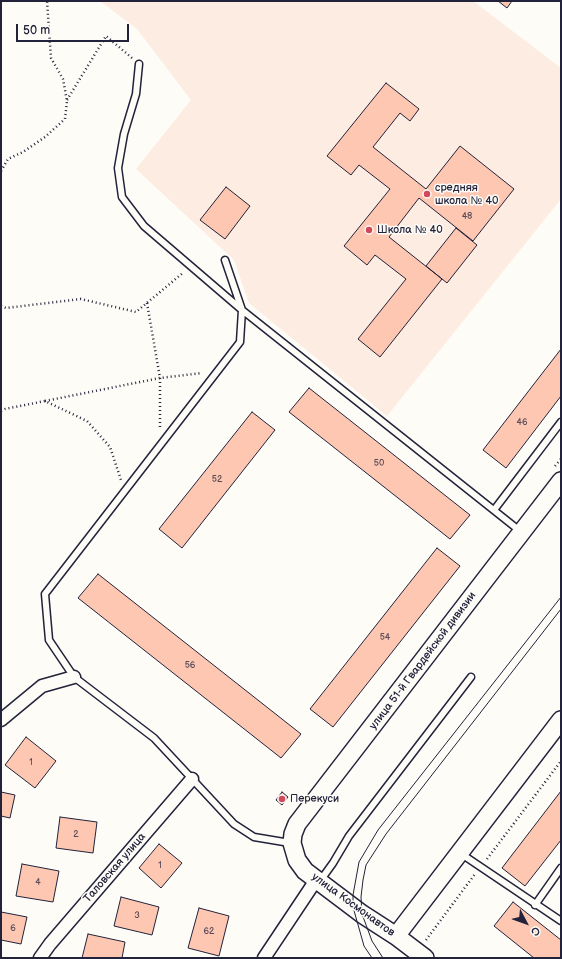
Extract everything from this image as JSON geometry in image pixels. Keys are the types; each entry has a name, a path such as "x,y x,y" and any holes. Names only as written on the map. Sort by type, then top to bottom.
{"main road":[{"name":"улица 51-й Гвардейской дивизии","path":"292,843 293,834 297,824 561,481"},
{"path":"396,936 561,720"},
{"name":"улица Космонавтов","path":"292,843 297,860 305,871 362,914 396,936 421,955"}],"street":[{"path":"1,720 42,686 74,677"},
{"name":"Таловская улица","path":"40,958 50,944 192,779"},
{"path":"264,958 317,881"}],"lane":[{"path":"139,64 136,94 124,134 118,168 122,197 144,226 242,310 522,532"},
{"path":"225,260 242,310 240,342 45,594 49,640 74,677 154,738 234,824 254,837 292,843"},
{"path":"494,510 561,422"},
{"path":"317,881 333,863 348,836 471,677"},
{"path":"460,853 561,922"},
{"path":"535,905 561,868"}],"path":[{"path":"1,171 8,159 45,137 65,119 67,101 63,79 50,58 47,1"},
{"path":"67,101 106,36 139,64"},
{"path":"1,306 6,308 80,299 136,312 191,266"},
{"path":"147,302 160,378 161,445"},
{"path":"1,412 5,409 160,378 218,371"},
{"path":"46,401 86,421 110,447 124,492"},
{"path":"421,955 480,867 561,761"}],"shaded area":[{"name":"Школа № 40","path":"100,1 473,1 561,68 561,199 387,416 249,303 234,260 136,169 191,100 137,29"}],"building":[{"path":"498,1 512,1 507,8"},
{"name":"средняя школа № 40","path":"386,83 419,109 410,121 400,113 373,147 426,189 460,146 514,189 473,241 419,198 389,237 442,279 380,357 358,339 406,279 375,255 367,265 344,246 390,189 359,165 351,175 327,156"},
{"path":"226,187 250,206 225,239 200,220"},
{"path":"456,228 477,245 447,283 426,266"},
{"path":"561,349 561,396 506,468 483,450"},
{"path":"309,388 470,515 450,539 289,412"},
{"path":"252,412 275,430 182,548 159,529"},
{"path":"437,548 460,566 333,727 310,709"},
{"path":"98,574 301,734 281,758 78,598"},
{"path":"26,737 56,761 35,788 5,765"},
{"path":"561,791 561,840 525,886 502,868"},
{"path":"1,792 15,795 10,818 1,816"},
{"name":"Перекуси","path":"282,792 288,797 282,805 276,800"},
{"path":"60,817 97,822 93,853 56,848"},
{"path":"159,844 182,863 161,888 139,868"},
{"path":"22,864 59,871 53,902 16,896"},
{"path":"121,897 159,907 152,935 114,926"},
{"path":"513,902 561,940 561,958 534,958 494,926"},
{"path":"199,908 229,916 219,956 188,948"},
{"path":"1,912 27,917 21,944 1,940"},
{"path":"88,934 125,942 122,958 82,958"}],"tram line":[{"path":"372,958 364,946 353,907 353,895 359,862 378,830 561,597"},
{"path":"383,958 372,941 362,914 361,897 366,865 386,834 561,609"}],"place":[{"name":"средняя школа № 40","path":"427,194"},
{"name":"Школа № 40","path":"369,230"},
{"name":"Перекуси","path":"282,799"}]}
